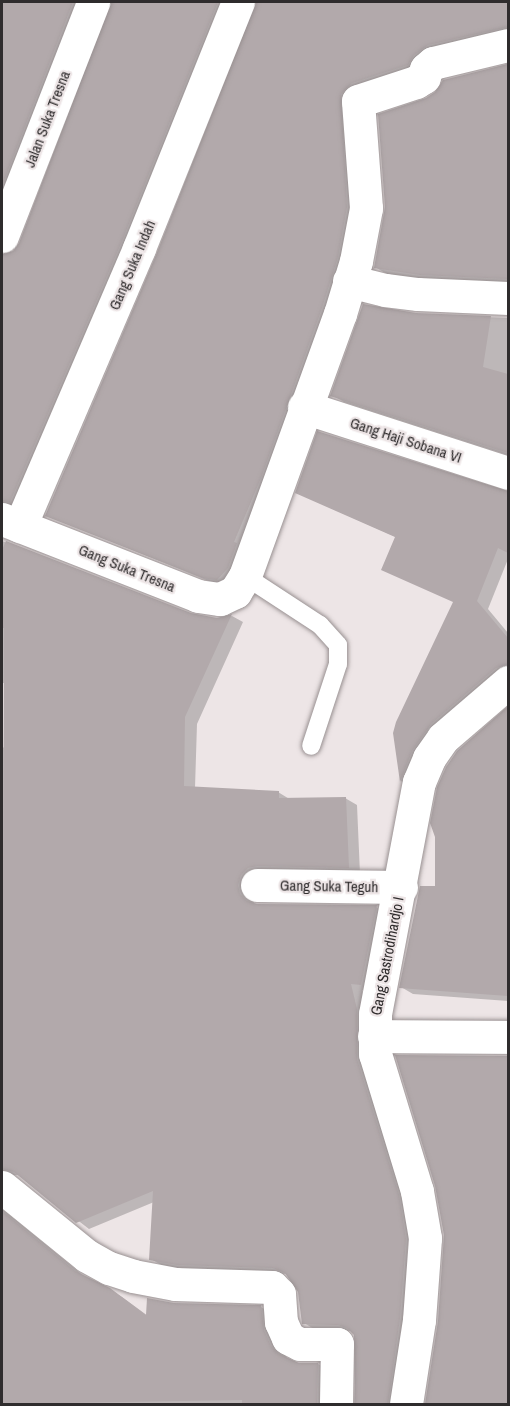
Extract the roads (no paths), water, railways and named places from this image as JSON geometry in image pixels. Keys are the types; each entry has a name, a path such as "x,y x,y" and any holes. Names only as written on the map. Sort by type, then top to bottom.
{"street":[{"name":"Jalan Suka Tresna","path":"2,236 93,2"},
{"name":"Gang Suka Indah","path":"11,522 139,248 238,2"},
{"path":"245,576 304,407 340,314 356,261 366,208 358,101 416,82 424,77 426,69 433,63 508,45"},
{"path":"349,281 385,290 418,294 508,298"},
{"name":"Gang Haji Sobana VI","path":"304,407 508,473"},
{"name":"Gang Suka Tresna","path":"11,522 198,596 220,599 235,592 245,576"},
{"name":"Gang Sastrodihardjo I","path":"406,1404 419,1320 425,1238 417,1191 375,1054 375,1014 401,887 419,782 429,758 443,738 508,682"},
{"name":"Gang Suka Teguh","path":"257,885 401,887"},
{"path":"374,1036 508,1036"},
{"path":"2,1187 87,1257 109,1268 133,1276 175,1284 272,1287 279,1294 281,1322 288,1338 300,1344 337,1344 336,1404"}],"lane":[{"path":"245,576 320,625 338,645 338,664 311,746"}]}
